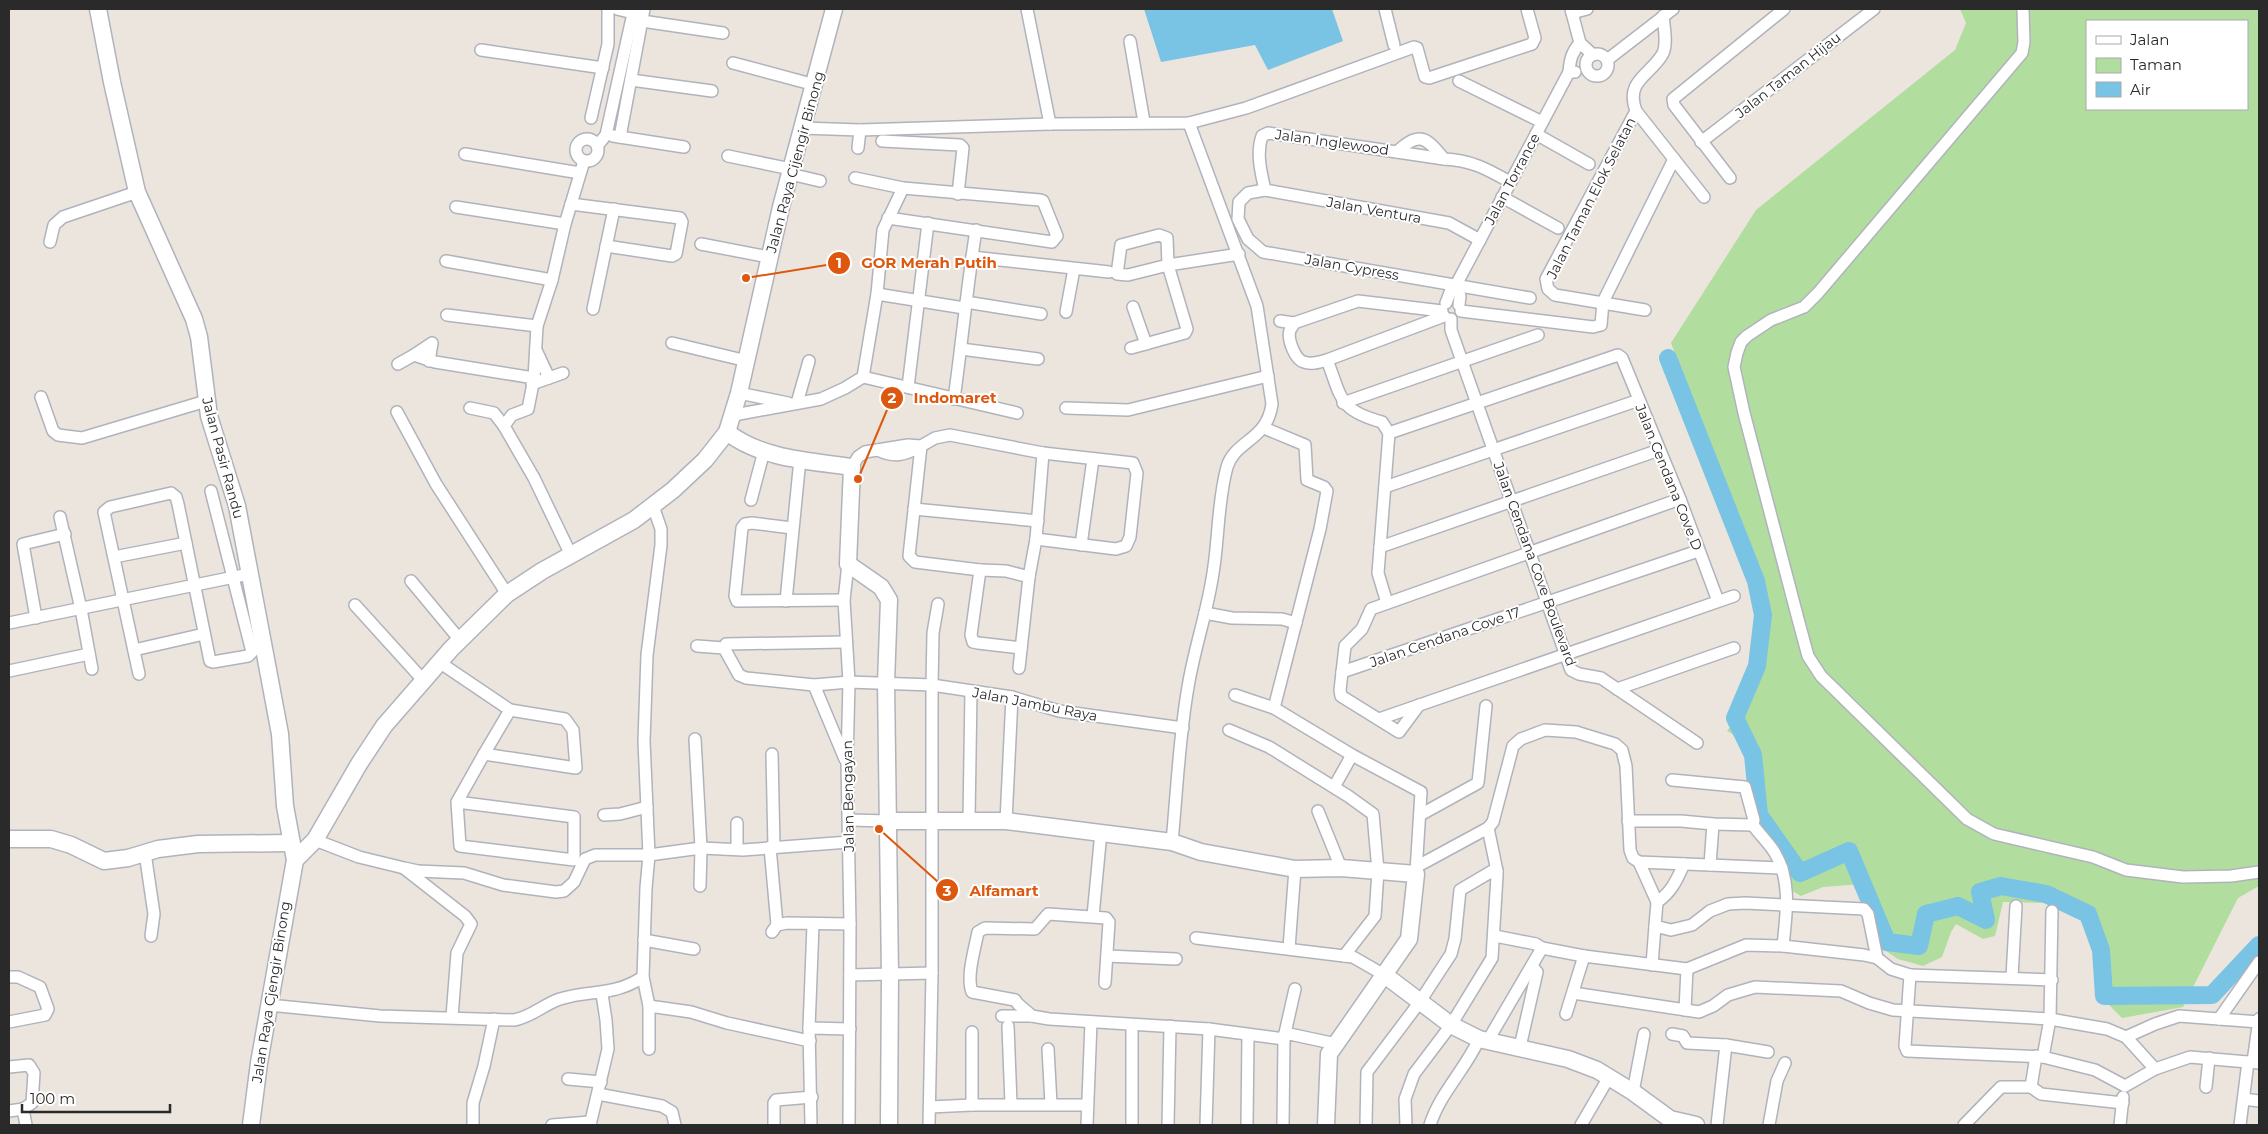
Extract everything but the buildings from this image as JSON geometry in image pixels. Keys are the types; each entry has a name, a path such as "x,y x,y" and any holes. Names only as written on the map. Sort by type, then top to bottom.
{"street":[{"name":"Jalan Pasir Randu","path":"98,9 112,82 137,192 194,319 206,402 214,435 237,506 241,575 280,734 285,806 290,843 295,860"},
{"path":"591,118 608,44 608,9"},
{"path":"617,9 723,33"},
{"path":"597,146 606,134 637,15 644,9"},
{"name":"Jalan Raya Cijengir Binong","path":"295,860 315,840 384,726 460,640 507,594 571,554 634,520 653,506 705,460 727,432 734,415 790,172 834,9"},
{"path":"1027,9 1050,124"},
{"path":"1385,9 1394,46"},
{"path":"802,128 860,130 1144,122 1189,123 1246,108 1414,47 1416,48 1425,77 1429,78 1532,44 1535,38 1527,9"},
{"path":"1586,9 1572,11 1580,43 1593,56"},
{"path":"1569,72 1588,72 1594,76 1601,76 1606,71 1607,60 1673,9"},
{"path":"1730,178 1674,105 1674,96 1783,9"},
{"name":"Jalan Taman Hijau","path":"1701,142 1874,9"},
{"path":"2023,9 2022,53 1818,293 1804,307 1771,320 1747,336 1741,342 1737,353 1734,367 1744,413 1808,656 1821,676 1967,820 1994,834 2093,857 2126,870 2183,877 2230,876 2259,872"},
{"path":"620,137 631,80 637,15"},
{"name":"Jalan Taman Elok Selatan","path":"1663,16 1665,49 1635,87 1632,102 1636,111 1704,197"},
{"path":"1130,42 1144,122"},
{"name":"Jalan Torrance","path":"1446,312 1451,290 1456,286 1569,72 1571,54 1580,43"},
{"path":"481,50 603,68"},
{"path":"1588,72 1586,64 1593,56 1600,55 1607,60"},
{"path":"733,63 815,85"},
{"path":"631,80 712,91"},
{"path":"1459,81 1542,122"},
{"name":"Jalan Taman Elok Selatan","path":"1636,111 1546,279 1548,289 1555,294 1644,310"},
{"path":"1172,842 1183,728 1194,650 1205,613 1214,567 1220,508 1228,465 1233,455 1264,428 1271,413 1272,404 1258,306 1189,123"},
{"path":"858,148 860,130"},
{"name":"Jalan Inglewood","path":"1265,190 1261,172 1260,143 1262,136 1268,133 1444,159 1462,159 1476,164 1510,182"},
{"path":"606,134 684,147"},
{"path":"1536,134 1589,164"},
{"name":"Jalan Inglewood","path":"1397,152 1412,139 1421,138 1432,143 1444,159"},
{"path":"589,140 597,146 598,152 594,158 584,160 577,153 579,143 589,140"},
{"path":"882,141 960,145 963,148 958,194"},
{"path":"465,154 580,173"},
{"path":"728,156 820,181"},
{"path":"470,408 512,415 528,409 533,381 537,326 552,280 565,224 584,160"},
{"path":"1294,324 1290,331 1290,339 1298,359 1304,363 1318,363 1328,360 1446,312 1452,301 1460,308 1594,326 1600,325 1602,302 1674,160"},
{"path":"855,178 903,188 1044,201 1057,236 1052,242 888,218"},
{"path":"863,377 877,294 881,243 888,218 903,188"},
{"name":"Jalan Ventura","path":"1265,190 1449,223 1480,240"},
{"name":"Jalan Cypress","path":"1265,190 1248,193 1239,202 1238,219 1248,239 1263,252 1526,297 1518,312"},
{"path":"50,242 54,225 63,217 137,192"},
{"path":"1502,198 1558,228"},
{"path":"571,204 680,218 682,222 676,254 672,256 606,246"},
{"path":"456,207 565,224"},
{"path":"593,309 614,209"},
{"path":"908,387 920,301 928,223"},
{"path":"954,399 976,230"},
{"path":"1131,348 1187,331 1168,265 1168,240 1165,235 1121,244 1118,274 1128,274 1168,265 1239,254"},
{"path":"701,244 770,257"},
{"path":"972,257 1109,272"},
{"path":"446,261 552,280"},
{"path":"1066,312 1074,269"},
{"path":"1280,320 1294,324 1358,301 1446,312 1457,318 1460,308 1460,296 1456,286"},
{"path":"877,294 920,301 1042,314"},
{"path":"1133,307 1146,344"},
{"name":"Jalan Cendana Cove Boulevard","path":"1446,312 1476,403 1571,670 1579,674 1601,678 1697,743"},
{"path":"446,315 537,326"},
{"path":"1343,403 1538,335"},
{"path":"398,364 432,343 429,361"},
{"path":"672,343 747,361"},
{"path":"961,349 1038,359"},
{"path":"535,350 549,378"},
{"path":"414,355 429,361 533,381 563,373"},
{"name":"Jalan Cendana Cove D","path":"1476,403 1618,355 1622,358 1658,450 1680,499 1718,601"},
{"path":"1328,360 1343,403 1366,418 1382,422 1389,433 1378,574 1387,603"},
{"path":"793,403 809,361"},
{"path":"1066,408 1128,410 1268,376"},
{"path":"734,415 759,412 821,398 845,388 863,377 1017,413"},
{"path":"739,393 793,403"},
{"path":"1365,396 1366,418"},
{"path":"41,397 52,431 58,436 82,438 134,421 206,402"},
{"path":"1385,487 1639,400"},
{"path":"1389,433 1476,403"},
{"path":"397,412 436,484 507,594"},
{"path":"494,413 504,426 534,478 571,554"},
{"path":"504,426 512,415"},
{"path":"1264,428 1306,445 1307,480 1324,487 1327,491 1320,529 1274,708"},
{"path":"727,432 759,450"},
{"path":"716,447 759,450 852,467 858,457 865,452 908,445 921,446 934,438 950,435 1043,453 1133,463 1136,468 1130,537 1126,546 1116,549 1036,539"},
{"path":"921,446 911,560 980,570 1006,571 1029,577"},
{"path":"751,500 759,450"},
{"path":"1380,547 1658,450"},
{"path":"1019,668 1029,577 1036,539 1043,453"},
{"path":"786,601 800,459"},
{"path":"1081,545 1093,459"},
{"name":"Jalan Bengayan","path":"849,1125 850,924 847,763 849,682 845,642 844,600 848,564 852,467"},
{"path":"139,674 104,512 106,509 171,493 176,497 211,662 248,656 252,652 241,575 212,491"},
{"path":"1420,705 1399,732 1341,696 1342,672 1347,642 1362,629 1371,609 1680,499"},
{"path":"649,1049 650,1006 644,977 644,940 646,888 650,855 644,741 647,655 661,544 661,529 653,506"},
{"path":"914,509 1038,521"},
{"path":"60,517 81,609 92,669"},
{"path":"792,528 752,523 745,524 742,528 735,596 737,601 844,600"},
{"path":"36,618 23,544 65,534"},
{"path":"114,556 186,544"},
{"name":"Jalan Cendana Cove 17","path":"1342,672 1698,551"},
{"path":"848,564 881,587 889,600 886,683 889,821 889,1125"},
{"path":"980,570 971,635 973,642 1021,648"},
{"path":"9,623 241,575"},
{"path":"411,581 460,640"},
{"path":"1380,719 1734,596"},
{"path":"929,1125 932,973 932,685 933,633 938,604"},
{"path":"355,606 423,680"},
{"path":"1205,613 1232,618 1282,619 1296,623"},
{"path":"134,650 204,634"},
{"path":"697,646 724,648 726,644 845,642"},
{"name":"Jalan Jambu Raya","path":"724,648 742,676 814,685 849,682 932,685 1012,696 1059,711 1183,728"},
{"path":"1617,689 1734,648"},
{"path":"9,671 90,654"},
{"path":"439,662 510,710 565,719 573,730 576,768 484,754"},
{"path":"814,685 847,763"},
{"path":"969,819 972,691"},
{"path":"1235,695 1274,708 1421,792 1409,940 1386,976 1329,1054 1326,1125"},
{"path":"1006,821 1012,696"},
{"path":"1420,815 1478,783 1486,706"},
{"path":"456,802 574,817 574,860 460,846 456,802 510,710"},
{"path":"1229,730 1270,747 1374,814 1378,871 1375,916 1344,956"},
{"path":"849,820 931,821 969,819 1006,821 1172,842 1201,852 1294,869 1416,870 1488,828 1493,822 1513,746 1521,739 1545,730 1576,732 1615,744 1622,750 1626,766 1630,850 1633,858 1639,862 1782,868"},
{"path":"695,739 701,848 700,886"},
{"path":"772,754 774,929 787,923 812,925 850,924"},
{"path":"1334,787 1352,754"},
{"path":"1672,780 1745,787 1754,820 1753,825"},
{"path":"604,815 620,814 647,807"},
{"path":"1318,811 1341,868"},
{"path":"1628,821 1681,821 1753,825 1767,840 1782,868 1786,888 1783,946"},
{"path":"737,823 737,849"},
{"path":"1710,865 1713,824"},
{"path":"1406,1125 1405,1099 1414,1074 1451,1025 1492,958 1497,871 1488,828"},
{"path":"1093,916 1101,832"},
{"path":"9,839 51,839 71,845 104,861 116,861 158,849 198,844 290,843"},
{"path":"315,840 359,857 404,868 418,871 464,873 503,885 556,892 564,891 574,882 585,859 595,854 650,855 701,848 799,847 849,842"},
{"path":"145,853 154,914 151,936"},
{"name":"Jalan Raya Cjengir Binong","path":"251,1125 269,1006 295,860"},
{"path":"1639,862 1657,902 1652,965"},
{"path":"1657,902 1667,895 1676,883 1684,864"},
{"path":"404,868 464,916 471,924 457,953 452,1017"},
{"path":"1289,948 1294,869"},
{"path":"1366,1125 1367,1072 1419,1003 1451,954 1455,939 1460,890 1492,870 1497,871"},
{"path":"1655,926 1671,930 1692,925 1710,911 1728,904 1746,903 1864,909 1868,914 1877,958"},
{"path":"2012,977 2016,906"},
{"path":"2031,1087 2050,1018 2052,911"},
{"path":"1032,1016 1015,1000 972,992 971,972 978,932 985,928 1035,929 1048,914 1093,916 1108,919 1105,983"},
{"path":"811,1125 812,1098 809,1028 812,925"},
{"path":"1494,936 1584,956 1687,969 1746,944 1783,946 1877,958 1891,969 1910,975 2012,977 2052,980"},
{"path":"1196,938 1352,957 1386,976 1419,1003 1451,1025 1483,1041 1568,1059 1609,1077 1633,1092 1670,1122 1696,1125"},
{"path":"644,940 694,949"},
{"path":"1430,1125 1445,1093 1483,1041 1542,948"},
{"path":"1107,956 1176,959"},
{"path":"1566,1014 1584,956"},
{"path":"2225,1009 2259,962"},
{"path":"1520,1048 1537,972 1532,966"},
{"path":"1685,1010 1687,969"},
{"path":"850,975 932,973"},
{"path":"1910,975 1904,1046 1907,1051 2039,1056 2094,1070 2125,1086"},
{"path":"9,977 18,977 40,987 48,1009 45,1015 9,1022"},
{"path":"269,1006 380,1016 514,1020 527,1018 560,999 602,994 631,985 644,977"},
{"path":"1573,993 1685,1010 1705,1010 1728,995 1755,986 1841,990 1869,1003 1893,1010 2050,1018 2107,1029 2126,1037 2155,1069"},
{"path":"1283,1125 1284,1036 1295,989"},
{"path":"552,1125 590,1124 601,1082 608,1036 602,994"},
{"path":"650,1006 691,1012 727,1023 810,1041"},
{"path":"2126,1037 2179,1016 2225,1009 2259,1021 2240,1125"},
{"path":"1011,1104 1005,1021 1032,1016 1049,1019 1209,1029 1248,1035 1284,1036 1336,1044"},
{"path":"473,1125 473,1103 484,1066 494,1019"},
{"path":"1088,1125 1087,1105 1091,1022"},
{"path":"1132,1025 1132,1125"},
{"path":"1168,1125 1170,1026"},
{"path":"809,1028 850,1029"},
{"path":"1206,1125 1209,1029"},
{"path":"972,1032 972,1105"},
{"path":"1633,1092 1644,1034"},
{"path":"1672,1034 1683,1036 1687,1043 1726,1045 1768,1052"},
{"path":"1247,1125 1248,1035"},
{"path":"1717,1125 1726,1045"},
{"path":"1048,1049 1051,1104"},
{"path":"2125,1086 2155,1069 2190,1057 2253,1062"},
{"path":"2206,1087 2209,1058"},
{"path":"1769,1125 1777,1081 1784,1063"},
{"path":"9,1067 29,1065 34,1073 32,1103 23,1109 9,1111"},
{"path":"1581,1125 1609,1077"},
{"path":"568,1079 601,1082"},
{"path":"2120,1125 2125,1086"},
{"path":"1964,1125 2001,1087 2031,1087 2041,1094 2122,1103"},
{"path":"598,1094 662,1106 672,1112 675,1125"},
{"path":"774,1125 774,1103 776,1100 812,1098"},
{"path":"2244,1099 2259,1101"},
{"path":"930,1107 1011,1104 1087,1105"},
{"path":"23,1109 26,1125"}],"green space":[{"path":"1960,9 2259,9 2259,886 2238,898 2183,1007 2122,1018 2098,994 2096,962 2086,922 2046,903 2003,902 1995,936 1983,939 1956,924 1942,957 1923,966 1898,959 1883,949 1862,884 1823,887 1801,896 1789,889 1759,824 1749,809 1749,767 1738,737 1727,731 1755,694 1766,637 1764,596 1751,550 1671,343 1756,210 1955,50 1966,23"}],"water":[{"path":"1144,9 1332,9 1343,41 1268,70 1255,45 1161,62"}],"waterway":[{"path":"1668,358 1756,581 1763,615 1757,666 1735,718 1753,755 1759,815 1800,873 1849,851 1887,942 1919,946 1926,914 1958,906 1986,920 1980,892 2001,886 2046,894 2088,914 2101,950 2104,996 2212,995 2259,945"}],"place":[{"name":"GOR Merah Putih","path":"746,278"},
{"name":"Indomaret","path":"858,479"},
{"name":"Alfamart","path":"879,829"}]}
